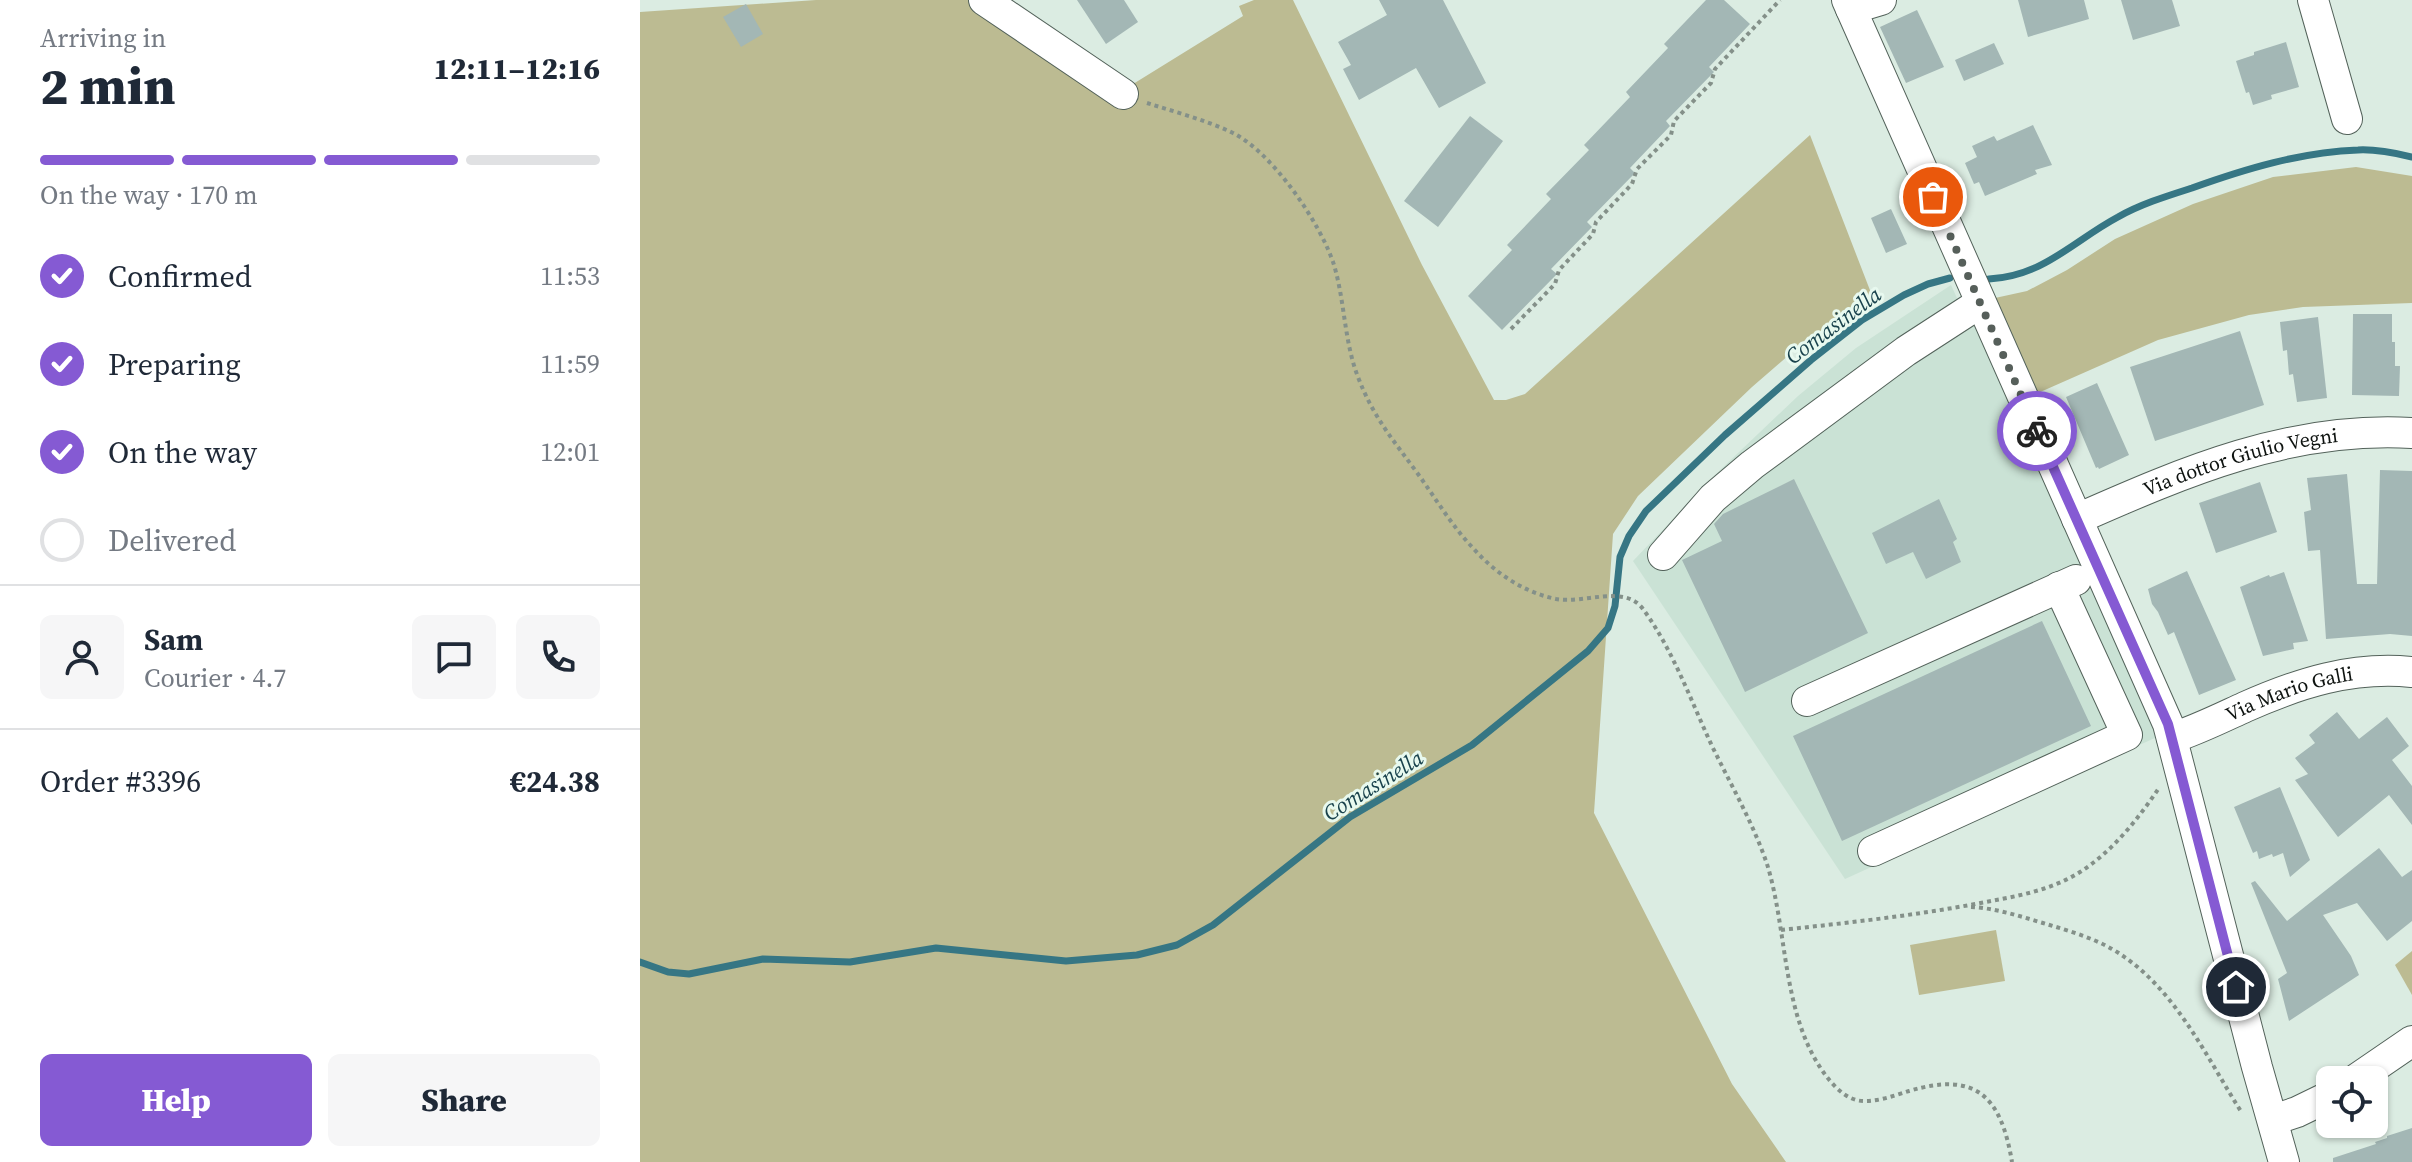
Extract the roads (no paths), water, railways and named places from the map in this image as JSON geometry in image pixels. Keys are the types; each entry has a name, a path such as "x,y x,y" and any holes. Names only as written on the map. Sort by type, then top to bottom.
{"street":[{"path":"984,0 1123,94"},
{"path":"1881,0 1849,4 2159,703 2174,746 2260,1121 2284,1162"},
{"path":"2313,0 2347,119"},
{"path":"1663,555 1713,498 1752,465 1906,351 1980,303"},
{"name":"Via dottor Giulio Vegni","path":"2077,519 2175,476 2229,456 2274,444 2348,434 2412,433"},
{"path":"1807,701 2100,570"},
{"path":"1873,851 2127,735 2059,587"},
{"name":"Via Mario Galli","path":"2174,746 2283,691 2315,680 2378,670 2412,672"},
{"path":"2375,1066 2412,1041"},
{"path":"2260,1121 2316,1103"}],"waterway":[{"name":"Comasinella","path":"1989,279 2042,264 2102,226 2145,204 2253,168 2337,151 2371,150 2412,157"},
{"name":"Comasinella","path":"640,962 668,972 689,974 763,959 850,962 936,948 1066,961 1137,955 1177,945 1213,925 1350,817 1472,745 1588,651 1608,628 1615,606 1620,557 1629,536 1646,511 1725,435 1862,320 1904,295 1950,278"}]}
